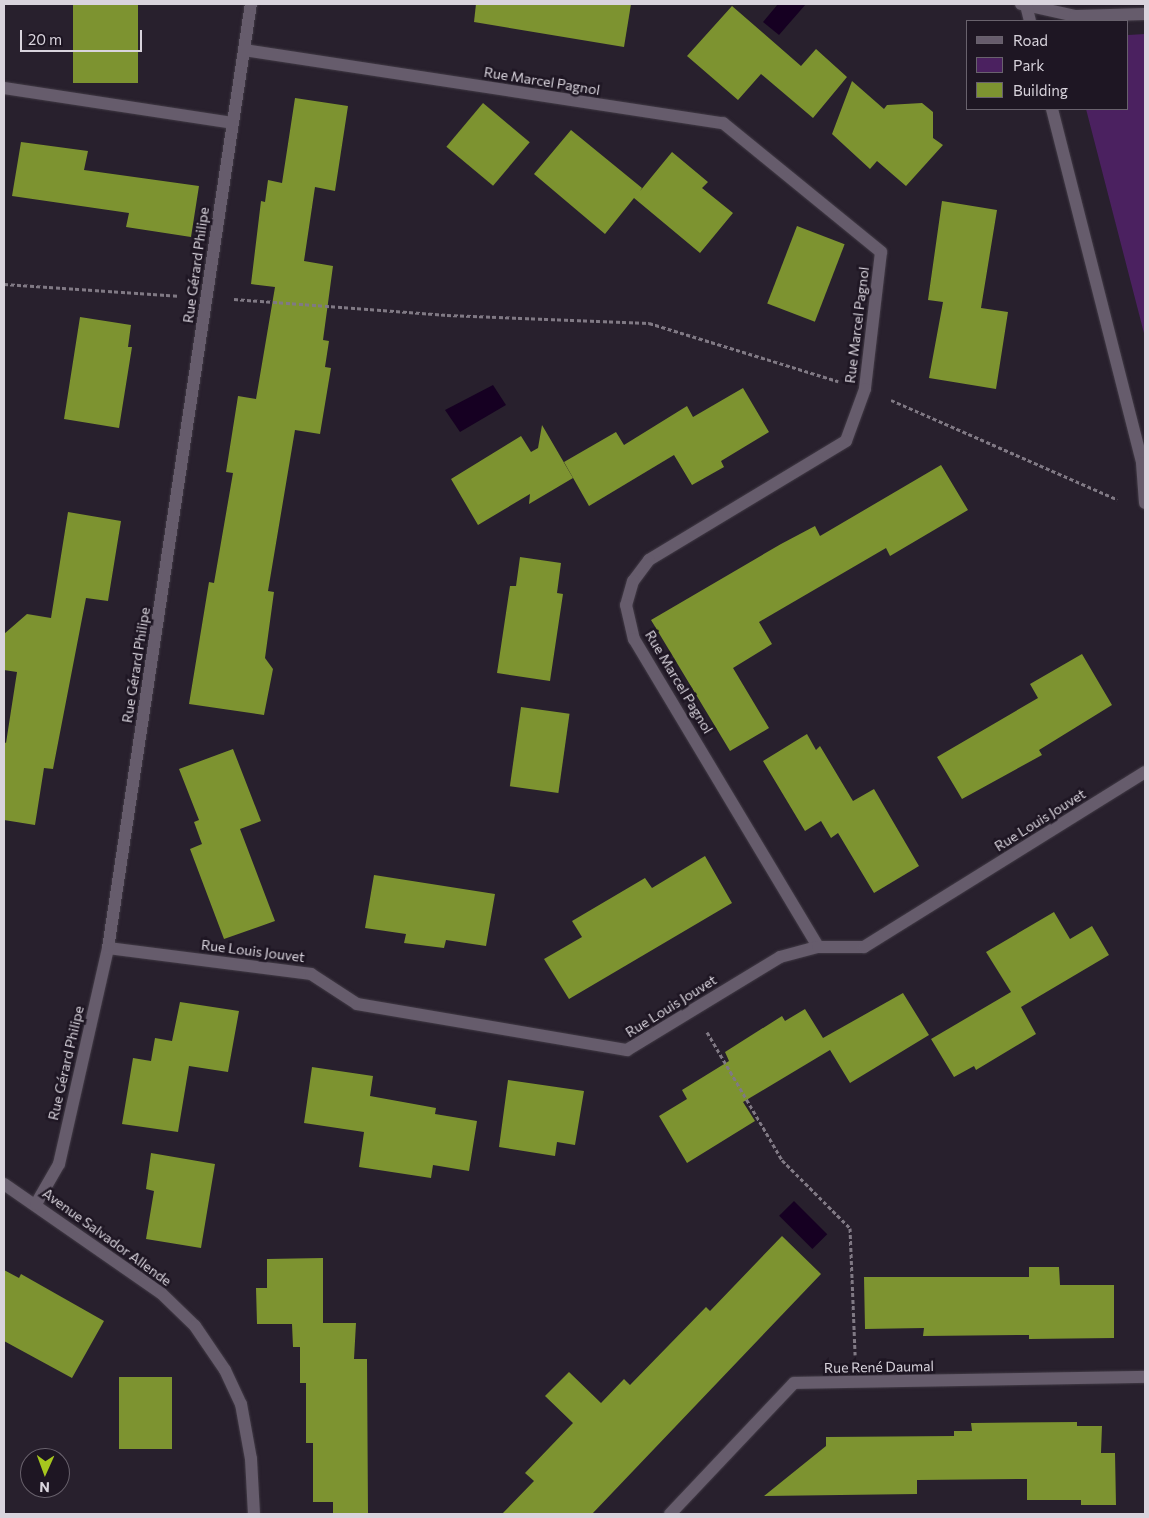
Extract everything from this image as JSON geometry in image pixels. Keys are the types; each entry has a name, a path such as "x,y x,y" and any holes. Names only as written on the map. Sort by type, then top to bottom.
{"street":[{"name":"Rue Gérard Philipe","path":"36,1204 59,1164 108,948 232,122 252,4"},
{"path":"1023,4 1075,16 1145,14"},
{"path":"1023,4 1030,20"},
{"name":"Rue Marcel Pagnol","path":"244,50 724,123 881,252 865,389 846,441 649,560 632,581 626,605 634,639 818,947"},
{"path":"4,88 232,122"},
{"path":"1052,110 1142,463 1145,502"},
{"name":"Rue Louis Jouvet","path":"108,948 311,974 357,1004 627,1050 780,957 818,947 864,947 1145,772"},
{"name":"Avenue Salvador Allende","path":"4,1184 36,1204 161,1293 194,1326 225,1370 242,1404 251,1459 254,1514"},
{"name":"Rue René Daumal","path":"670,1514 794,1383 1145,1377"}],"path":[{"path":"4,284 447,315 649,323 865,389 1127,503"},
{"path":"694,1009 782,1160 850,1228 856,1383"}],"green space":[{"path":"1145,34 1145,337 1086,110 1129,110 1129,35"}],"shaded area":[{"path":"778,4 806,4 779,35 763,22"},
{"path":"493,385 506,405 460,432 445,410"},
{"path":"794,1201 827,1234 812,1249 779,1216"}],"building":[{"path":"73,4 138,4 138,83 73,83"},
{"path":"476,4 631,4 624,47 474,22"},
{"path":"732,6 801,66 816,49 847,77 813,118 761,74 738,100 687,56"},
{"path":"852,81 884,109 887,105 922,103 933,112 933,138 943,145 906,186 877,161 870,169 832,134"},
{"path":"295,98 348,106 335,191 315,187 304,261 333,266 323,340 329,341 325,367 331,368 320,434 295,430 268,591 274,592 265,658 273,669 264,715 189,704 209,582 214,583 233,473 226,472 238,396 256,399 275,287 251,284 261,201 265,202 268,180 282,183"},
{"path":"483,103 530,142 493,186 446,147"},
{"path":"571,130 642,188 640,191 672,152 708,182 702,188 733,213 700,253 634,198 605,234 534,174"},
{"path":"21,142 88,151 84,170 199,186 191,237 126,227 129,213 12,196"},
{"path":"942,201 997,210 981,308 1008,312 996,389 929,378 943,302 928,300"},
{"path":"797,226 845,244 815,322 767,303"},
{"path":"80,317 131,325 128,347 132,347 119,428 64,419"},
{"path":"743,388 769,432 721,461 724,467 692,485 674,455 589,506 564,462 616,432 624,445 687,406 693,417"},
{"path":"542,425 573,478 529,504 530,494 478,525 451,479 521,436 531,452 538,448"},
{"path":"941,465 968,510 890,556 886,548 759,622 772,644 733,668 769,728 730,751 651,620 781,544 815,526 820,536"},
{"path":"68,512 121,521 108,601 86,598 53,769 44,768 35,825 4,820 4,742 6,743 17,672 4,670 4,634 27,614 51,618"},
{"path":"520,557 561,563 557,593 563,594 550,681 497,673 510,586 516,586"},
{"path":"1082,654 1112,705 1039,750 1042,755 962,799 937,757 1038,698 1030,684"},
{"path":"521,707 570,714 558,793 510,786"},
{"path":"807,734 816,750 820,746 853,801 874,789 919,866 874,893 838,833 831,838 821,821 805,831 763,761"},
{"path":"233,749 261,821 240,829 275,921 224,939 190,849 202,844 194,822 199,820 179,769"},
{"path":"705,856 732,903 569,999 544,959 582,937 572,921 645,878 652,888"},
{"path":"374,875 495,894 486,946 446,940 444,948 404,943 406,934 365,928"},
{"path":"1054,912 1070,939 1092,926 1109,955 1021,1007 1036,1034 976,1070 974,1066 954,1077 931,1039 1011,992 986,952"},
{"path":"903,993 929,1035 850,1083 830,1050 743,1102 755,1121 687,1163 659,1116 687,1099 682,1090 729,1061 725,1052 782,1016 785,1021 805,1009 823,1038"},
{"path":"180,1002 239,1011 228,1072 189,1066 178,1132 122,1124 133,1058 151,1061 155,1038 172,1041"},
{"path":"312,1067 373,1076 370,1096 436,1108 435,1114 477,1121 469,1171 433,1165 431,1178 359,1167 364,1132 304,1123"},
{"path":"508,1080 584,1091 575,1145 557,1142 555,1156 499,1147"},
{"path":"151,1153 215,1164 201,1248 146,1239 154,1191 146,1189"},
{"path":"782,1236 821,1274 592,1514 502,1514 534,1481 525,1473 573,1423 545,1396 569,1372 601,1403 624,1379 630,1385 706,1307 710,1311"},
{"path":"323,1258 323,1323 356,1323 354,1359 367,1359 368,1514 333,1514 333,1502 313,1502 313,1443 306,1443 306,1383 300,1383 300,1347 293,1347 292,1324 257,1324 256,1288 267,1288 267,1259"},
{"path":"1029,1267 1059,1267 1060,1285 1114,1285 1114,1338 1029,1339 1029,1335 923,1336 924,1328 865,1329 864,1277 1029,1277"},
{"path":"4,1270 19,1278 21,1274 104,1321 72,1378 4,1341"},
{"path":"119,1377 172,1377 172,1449 119,1449"},
{"path":"1077,1422 1077,1426 1102,1426 1101,1453 1115,1453 1116,1505 1081,1505 1081,1500 1027,1500 1027,1479 917,1480 917,1494 764,1496 826,1446 826,1437 954,1436 954,1431 972,1431 971,1423"}]}
